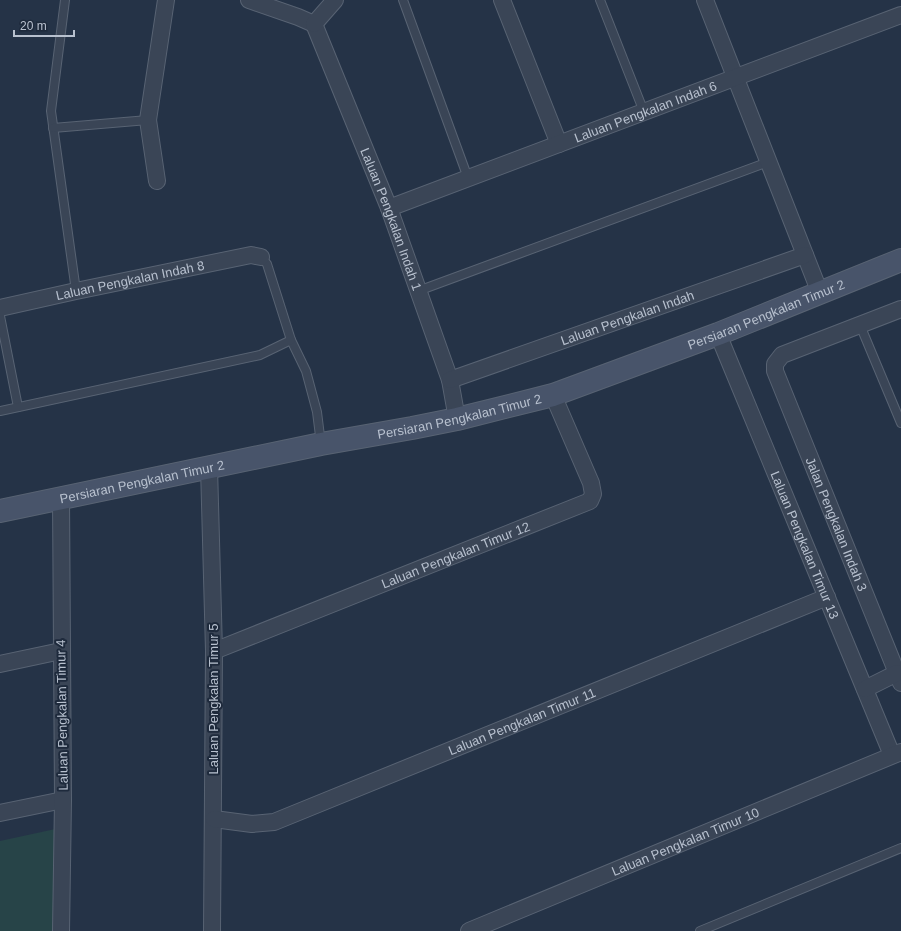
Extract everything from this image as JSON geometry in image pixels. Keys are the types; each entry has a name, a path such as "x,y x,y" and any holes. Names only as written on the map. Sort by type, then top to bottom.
{"street":[{"path":"157,181 148,120 166,0"},
{"path":"249,0 298,16 314,24 335,0"},
{"path":"502,0 559,144"},
{"path":"705,0 820,293"},
{"name":"Laluan Pengkalan Indah 6","path":"389,208 901,15"},
{"name":"Laluan Pengkalan Indah 1","path":"314,24 389,208 450,380 457,419"},
{"name":"Laluan Pengkalan Indah 8","path":"0,308 251,255 260,257"},
{"name":"Laluan Pengkalan Indah","path":"450,380 805,255"},
{"name":"Persiaran Pengkalan Timur 2","path":"0,511 321,444 457,419 552,395 718,334 901,260"},
{"path":"860,325 901,309"},
{"name":"Jalan Pengkalan Indah 3","path":"860,325 782,355 775,364 775,371 899,678"},
{"name":"Laluan Pengkalan Timur 13","path":"718,334 865,689 897,753"},
{"name":"Laluan Pengkalan Timur 12","path":"214,651 590,502 593,494 591,483 552,395"},
{"name":"Laluan Pengkalan Timur 5","path":"209,467 214,651 212,931"},
{"name":"Laluan Pengkalan Timur 4","path":"61,498 63,800 61,931"},
{"name":"Laluan Pengkalan Timur 11","path":"214,819 252,824 274,822 827,597"},
{"path":"0,664 61,651"},
{"path":"865,689 899,678"},
{"name":"Laluan Pengkalan Timur 10","path":"470,931 897,753"},
{"path":"0,813 63,800"}],"lane":[{"path":"65,0 52,111 53,128 76,291"},
{"path":"403,0 468,178"},
{"path":"600,0 644,112"},
{"path":"53,128 148,120"},
{"path":"418,291 768,162"},
{"path":"260,257 267,264 291,340 306,371 317,412 321,444"},
{"path":"0,316 18,407"},
{"path":"860,325 901,423"},
{"path":"0,411 260,355 291,340"},
{"path":"700,931 901,848"}],"green space":[{"path":"60,828 59,931 0,931 0,841"}]}
